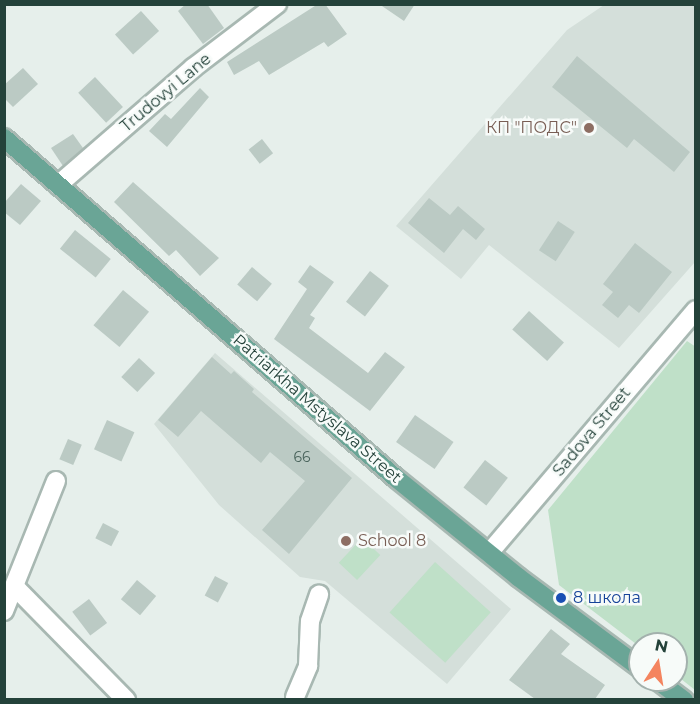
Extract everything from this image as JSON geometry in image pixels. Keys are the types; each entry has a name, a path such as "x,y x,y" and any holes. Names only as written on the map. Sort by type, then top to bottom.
{"main road":[{"name":"Patriarkha Mstyslava Street","path":"4,138 388,472 489,553 628,659"}],"street":[{"name":"Trudovyi Lane","path":"58,185 193,68 277,4"},
{"name":"Sadova Street","path":"489,553 696,310"},
{"path":"4,611 16,588 56,481"},
{"path":"16,588 126,699"},
{"path":"295,697 308,666 310,621 319,595"}],"shaded area":[{"name":"КП \"ПОДС\"","path":"604,5 695,5 695,262 619,348 489,245 461,279 396,226 567,30"},
{"name":"School 8","path":"215,353 511,609 447,684 325,581 300,577 219,505 154,424"}],"green space":[{"path":"687,341 696,347 695,690 688,684 688,632 628,632 628,638 559,585 548,510"},
{"path":"362,538 380,555 357,580 339,563"},
{"path":"435,562 491,612 445,663 389,613"}],"building":[{"path":"186,4 207,4 224,28 203,44 178,11"},
{"path":"318,4 325,4 347,34 328,47 324,42 269,75 259,61 234,75 227,62"},
{"path":"379,4 415,4 404,21"},
{"path":"141,11 159,31 133,54 115,34"},
{"path":"577,56 690,152 674,172 634,139 627,148 552,87"},
{"path":"23,68 38,84 13,107 4,98 4,85"},
{"path":"95,77 123,107 106,123 78,93"},
{"path":"200,88 209,97 167,147 149,131 165,114 171,119"},
{"path":"73,134 83,148 63,166 51,148"},
{"path":"262,139 273,153 260,164 249,149"},
{"path":"133,182 219,258 200,276 176,250 169,256 114,202"},
{"path":"21,184 41,201 20,225 4,212 4,203"},
{"path":"429,198 450,215 458,206 485,229 476,240 463,229 444,253 408,223"},
{"path":"558,221 575,232 556,261 539,250"},
{"path":"75,230 111,259 96,278 60,249"},
{"path":"635,243 672,272 639,313 629,305 618,318 602,305 613,292 603,284"},
{"path":"310,265 334,282 310,315 315,318 309,328 368,373 385,352 405,367 370,411 274,339 307,289 298,282"},
{"path":"252,267 272,284 257,301 237,285"},
{"path":"370,271 389,286 365,317 346,302"},
{"path":"123,290 149,312 119,347 93,325"},
{"path":"529,311 564,342 547,361 512,330"},
{"path":"212,357 231,374 234,371 254,389 252,392 352,478 289,554 262,530 305,481 270,452 261,463 201,411 178,437 158,420"},
{"path":"139,358 155,373 137,392 121,377"},
{"path":"415,415 454,442 435,469 396,442"},
{"path":"107,420 134,432 121,461 94,449"},
{"path":"68,439 82,445 73,465 59,459"},
{"path":"485,460 508,478 486,505 463,488"},
{"path":"103,523 119,531 111,546 95,538"},
{"path":"215,576 228,583 218,602 205,595"},
{"path":"137,580 156,596 140,615 121,599"},
{"path":"89,599 107,623 90,636 72,612"},
{"path":"551,629 570,644 561,654 605,685 595,699 535,699 509,680"}],"place":[{"name":"КП \"ПОДС\"","path":"589,128"},
{"name":"School 8","path":"346,541"},
{"name":"8 школа","path":"561,598"}]}
